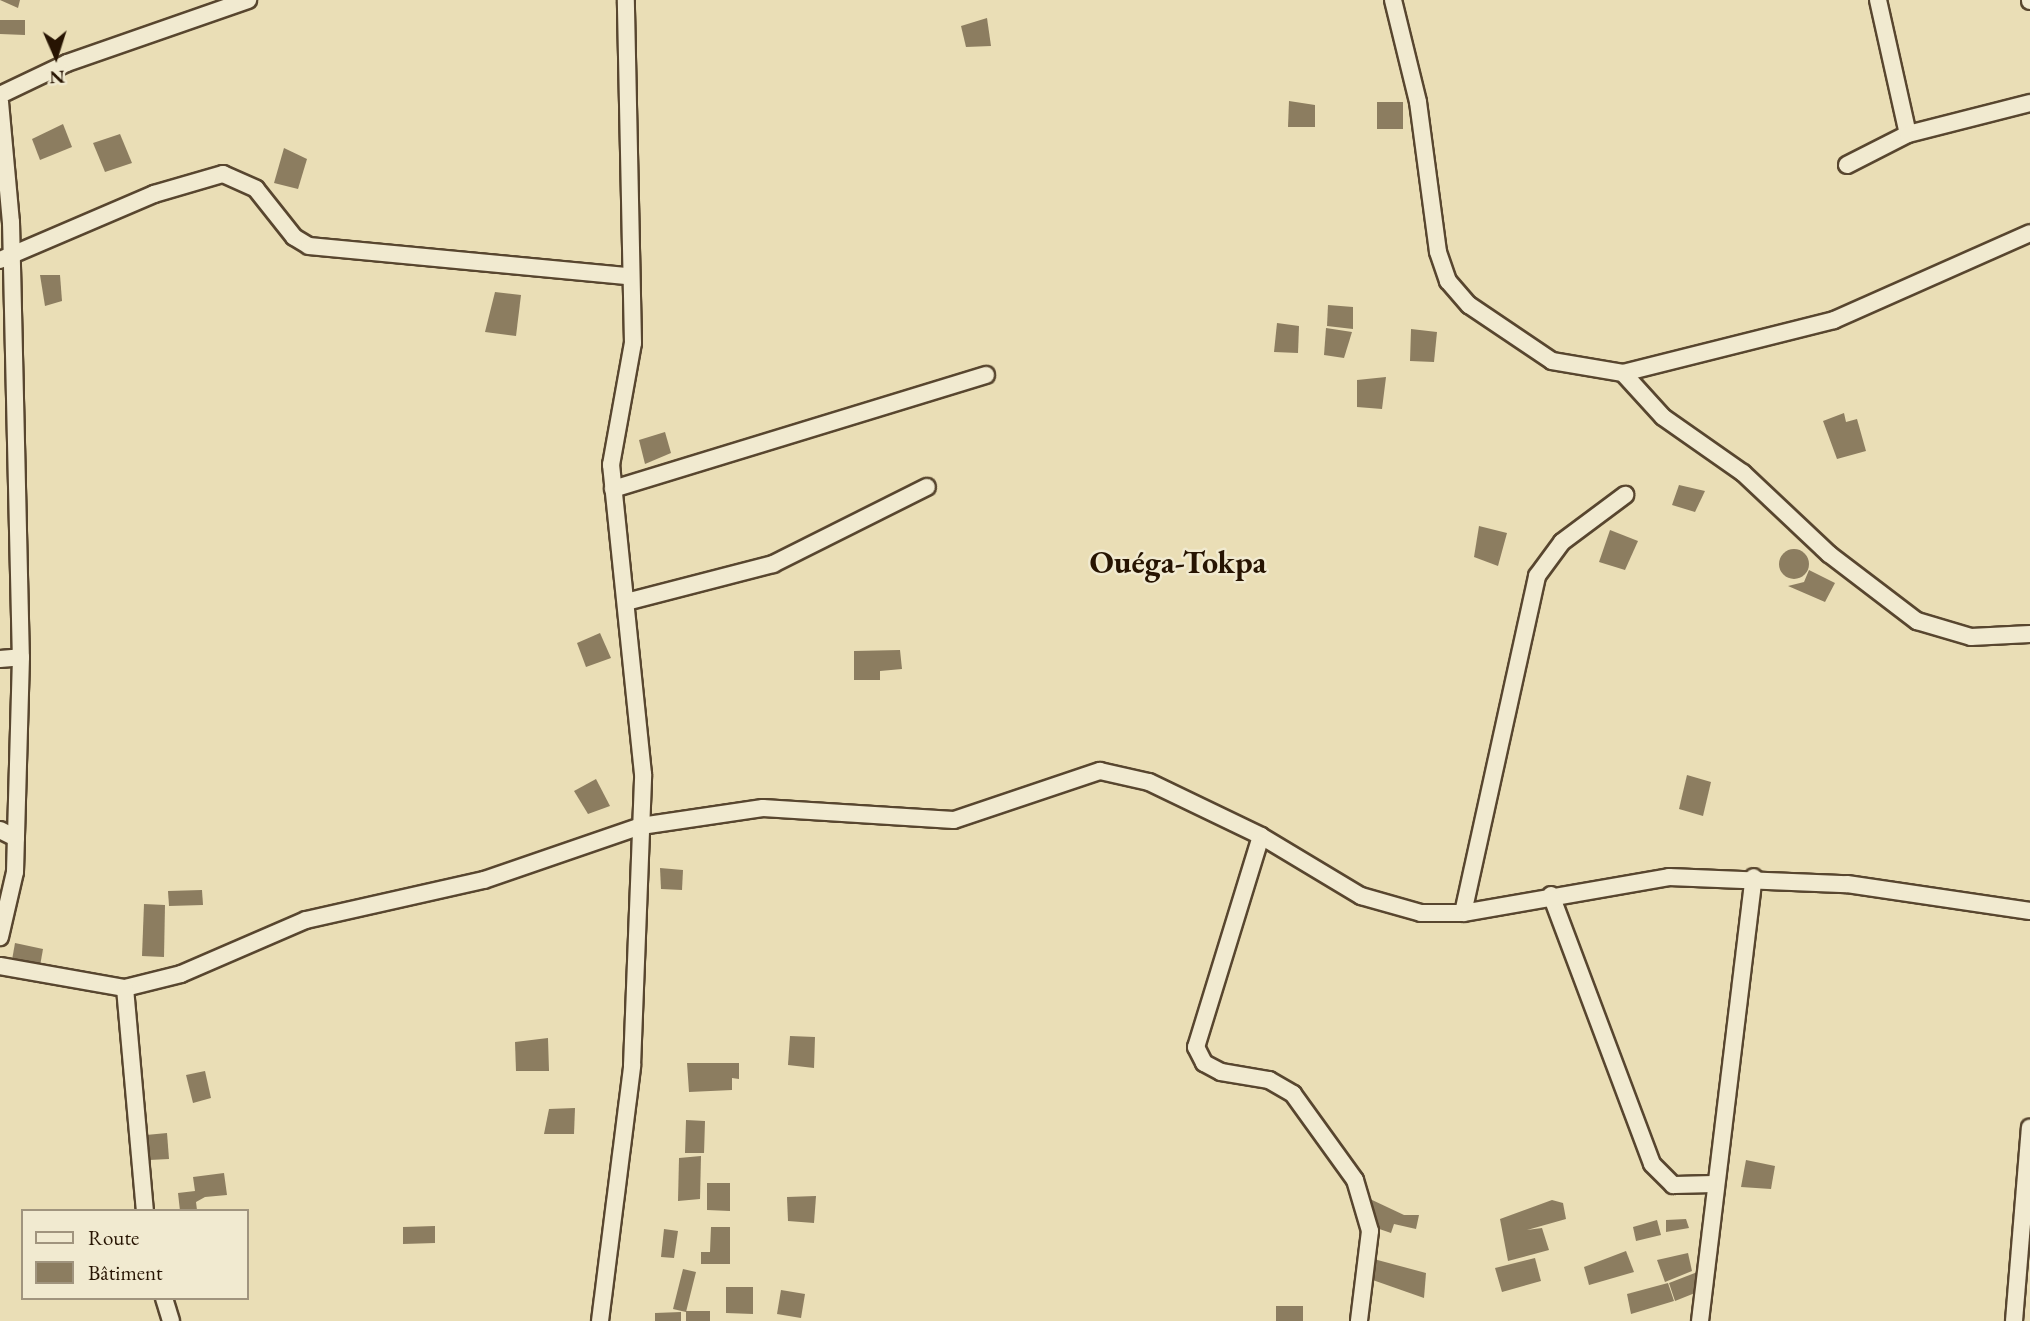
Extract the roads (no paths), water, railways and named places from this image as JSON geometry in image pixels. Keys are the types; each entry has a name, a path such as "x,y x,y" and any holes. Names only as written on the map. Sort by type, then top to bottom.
{"street":[{"path":"0,95 67,63 248,0"},
{"path":"600,1321 632,1066 643,774 630,601 612,489 613,428 633,343 629,276 626,0"},
{"path":"1393,0 1418,102 1438,252 1448,281 1469,305 1552,361 1623,373 1834,320 2030,233"},
{"path":"1878,0 1908,134"},
{"path":"0,102 21,657 16,838 0,937"},
{"path":"1847,165 1908,134 2030,103"},
{"path":"6,258 154,194 223,174 256,189 294,237 309,246 629,276"},
{"path":"1623,373 1662,417 1743,473 1819,545 1917,621 1971,637 2030,634"},
{"path":"612,489 986,375"},
{"path":"630,601 774,564 927,487"},
{"path":"1463,913 1537,576 1562,542 1625,495"},
{"path":"0,660 21,657"},
{"path":"0,966 125,988 181,974 306,920 509,873 641,826 763,808 954,820 1100,771 1149,782 1261,836 1381,905 1463,913 1551,895 1669,877 1754,877 2030,911"},
{"path":"0,830 16,838"},
{"path":"1261,836 1196,1047 1203,1063 1221,1072 1269,1080 1293,1094 1355,1180 1370,1231 1359,1321"},
{"path":"1700,1321 1754,877"},
{"path":"1551,895 1652,1164 1673,1185 1715,1184"},
{"path":"125,988 145,1209"},
{"path":"2014,1321 2030,1128"},
{"path":"165,1300 171,1321"}],"district":[{"name":"Ouéga-Tokpa","path":"1178,562"}]}
